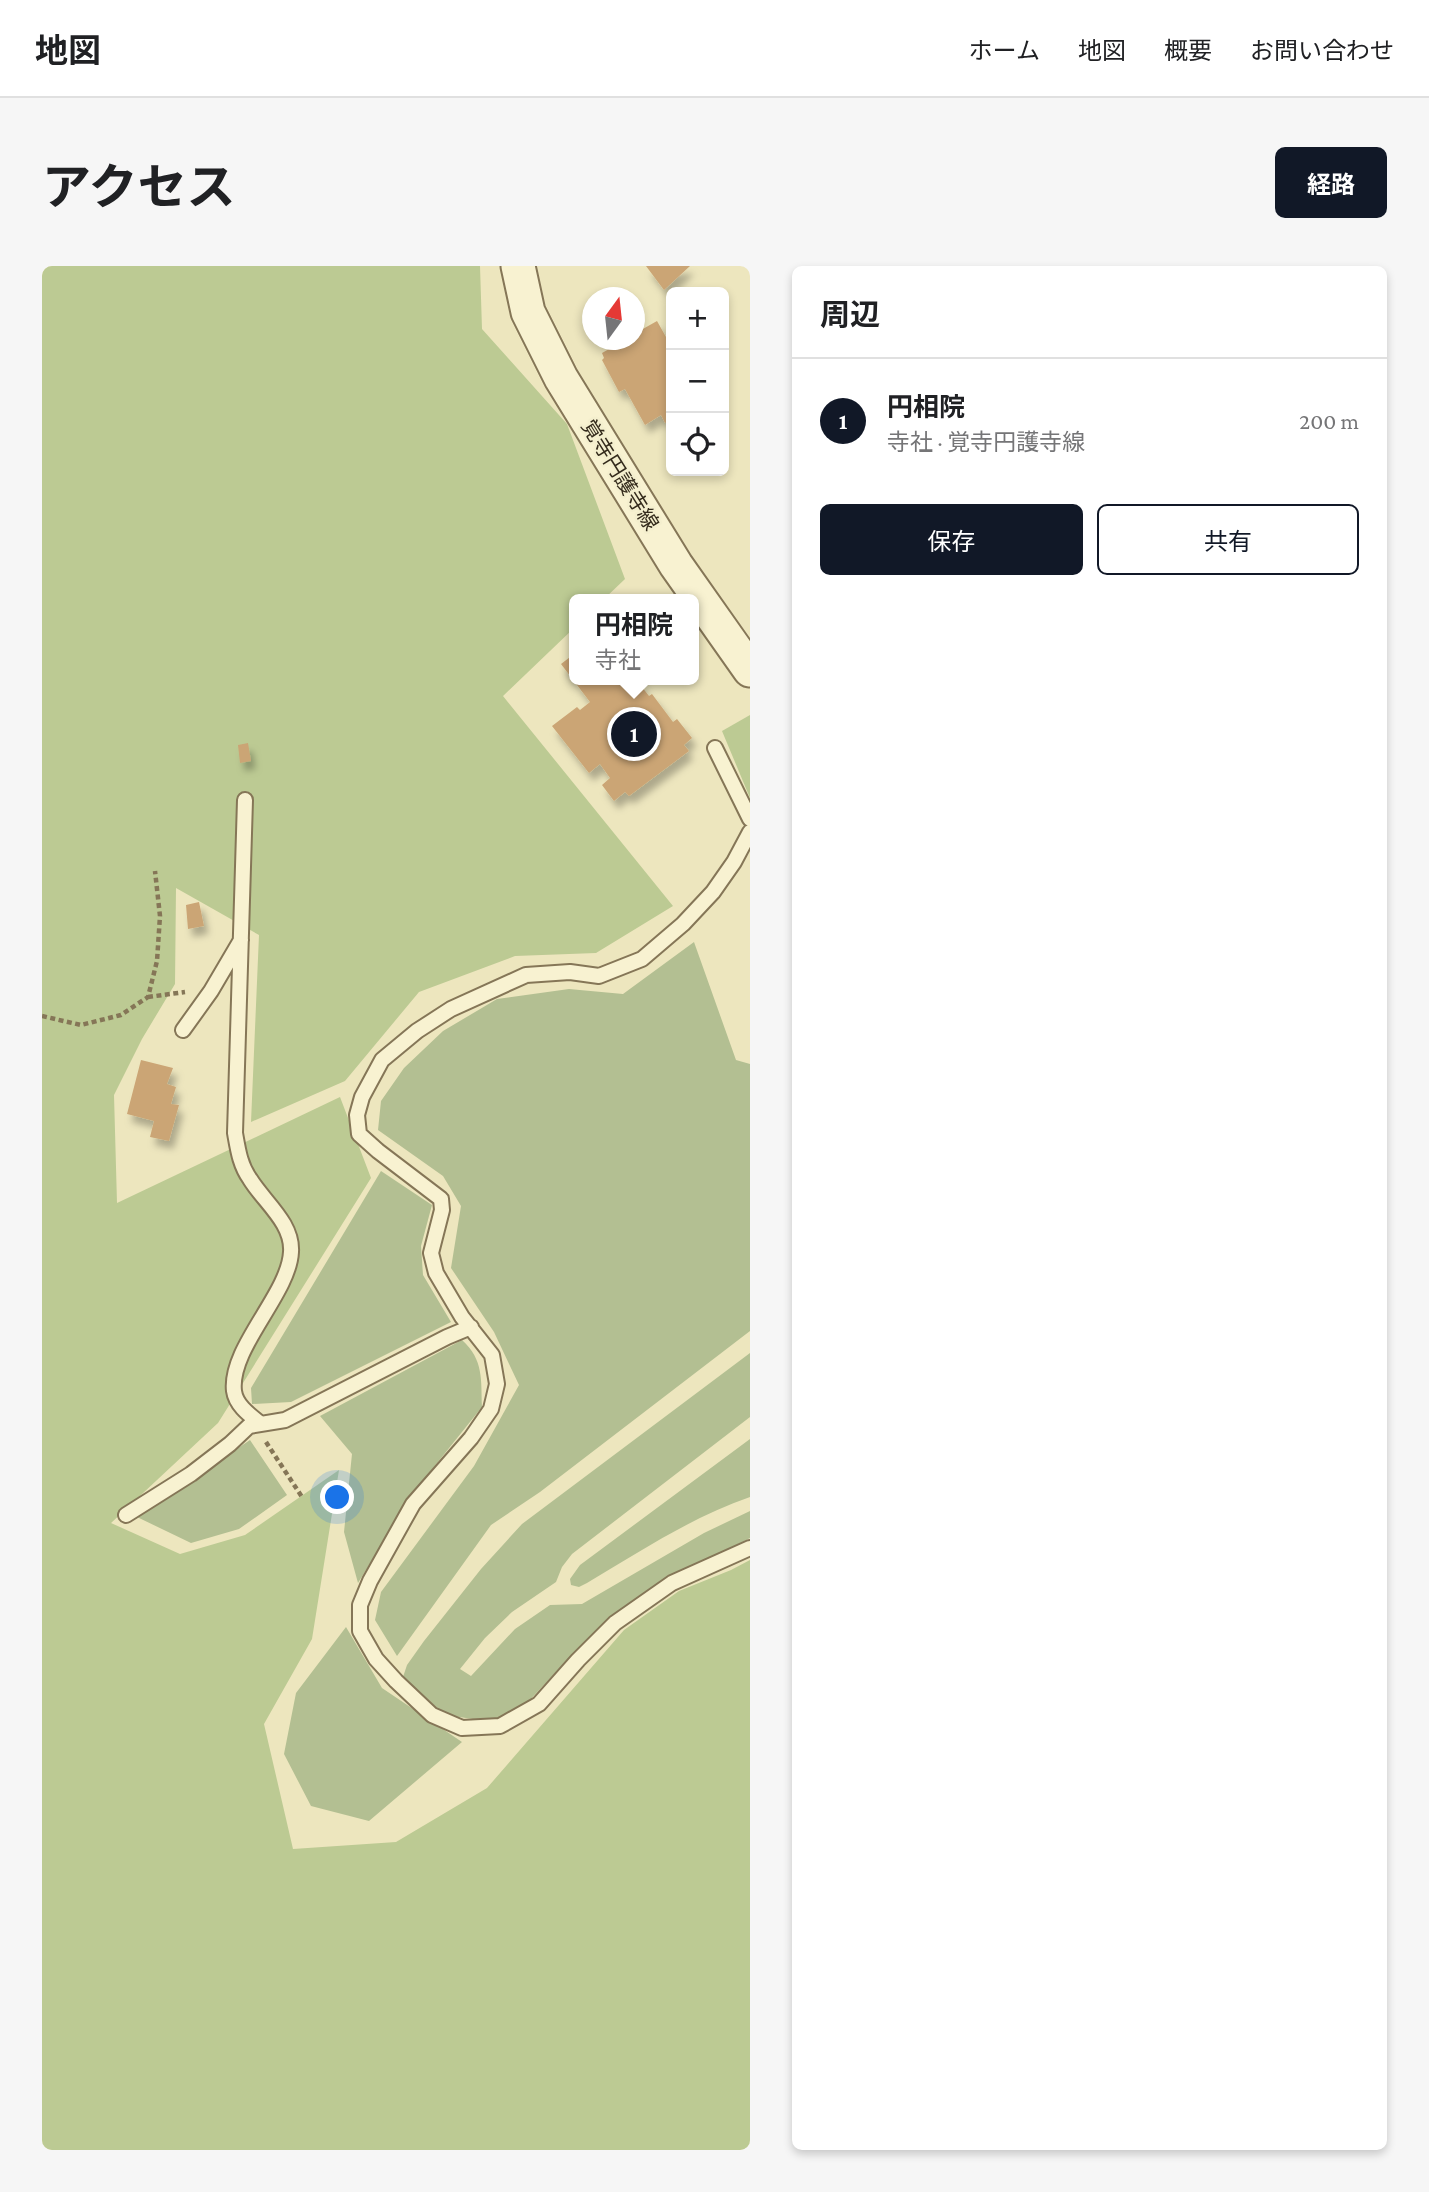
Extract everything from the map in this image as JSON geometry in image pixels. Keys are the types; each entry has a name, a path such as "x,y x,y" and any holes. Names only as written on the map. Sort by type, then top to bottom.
{"street":[{"name":"覚寺円護寺線","path":"518,266 528,312 561,378 696,594"},
{"name":"覚寺円護寺線","path":"699,598 750,670"}],"lane":[{"path":"715,748 750,819"},
{"path":"245,800 235,1133 239,1157 249,1178 289,1230 291,1252 288,1269 247,1345 236,1378 234,1393 242,1408 258,1425"},
{"path":"750,832 734,862 713,892 683,924 642,959 599,976 570,972 526,975 451,1009 417,1031 382,1060 362,1097 357,1115 359,1133 378,1152 440,1199 442,1210 431,1253 436,1273 492,1354 497,1384 491,1409 471,1438 413,1504 370,1581 360,1605 360,1631 376,1659 432,1716 462,1728 500,1727 539,1703 615,1623 673,1583 750,1548"},
{"path":"183,1030 215,985 242,939"},
{"path":"125,1515 191,1474 249,1426 285,1420 471,1327"}],"path":[{"path":"148,997 157,961 160,916 155,871"},
{"path":"42,1016 81,1025 121,1015 148,997 215,985"},
{"path":"258,1425 302,1497"}],"green space":[{"path":"42,266 480,266 482,329 567,424 625,579 609,594 569,594 569,633 503,696 673,906 596,953 515,956 419,992 345,1081 251,1122 259,935 176,888 175,984 142,1039 114,1095 117,1203 340,1097 371,1178 218,1423 111,1523 180,1554 245,1535 339,1470 312,1639 264,1724 293,1849 396,1842 487,1788 624,1630 679,1591 750,1560 750,2150 42,2150"},
{"path":"750,715 750,798 722,731"},
{"path":"694,942 736,1060 750,1064 750,1331 540,1492 491,1525 397,1656 375,1620 381,1592 474,1466 519,1385 494,1332 451,1268 461,1206 443,1176 378,1130 381,1101 404,1068 443,1031 497,999 569,989 623,994"},
{"path":"381,1171 432,1205 421,1246 423,1275 451,1322 291,1402 252,1404 251,1388"},
{"path":"462,1340 478,1363 482,1407 413,1493 358,1583 344,1532 352,1454 320,1416"},
{"path":"750,1353 750,1417 572,1554 562,1567 556,1582 512,1612 485,1638 460,1669 471,1676 515,1629 550,1605 582,1604 704,1533 750,1511 750,1538 647,1591 604,1624 527,1703 501,1718 473,1719 442,1712 403,1677 407,1665 424,1641 481,1569 522,1524"},
{"path":"750,1439 750,1497 687,1525 579,1587 571,1585 570,1579 580,1565"},
{"path":"250,1440 287,1495 239,1529 191,1543 137,1517"},
{"path":"346,1627 382,1688 462,1742 369,1821 311,1806 284,1754 296,1693"}],"building":[{"path":"646,266 690,266 666,287 664,290"},
{"path":"657,321 666,337 665,423 661,415 645,425 625,389 619,392 602,360 602,353 607,350 645,350 645,328"},
{"path":"569,658 569,674 561,664"},
{"path":"577,685 640,685 649,696 652,694 673,722 677,719 692,738 684,745 689,751 629,796 625,792 614,801 602,785 610,778 600,764 589,773 552,726 577,707 580,710 590,702"},
{"path":"248,743 251,761 240,763 238,745"},
{"path":"199,902 204,926 188,929 186,905"},
{"path":"141,1060 173,1068 167,1084 176,1087 171,1104 179,1105 169,1141 150,1137 154,1121 127,1114"}],"place":[{"name":"円相院","path":"634,734"}]}
